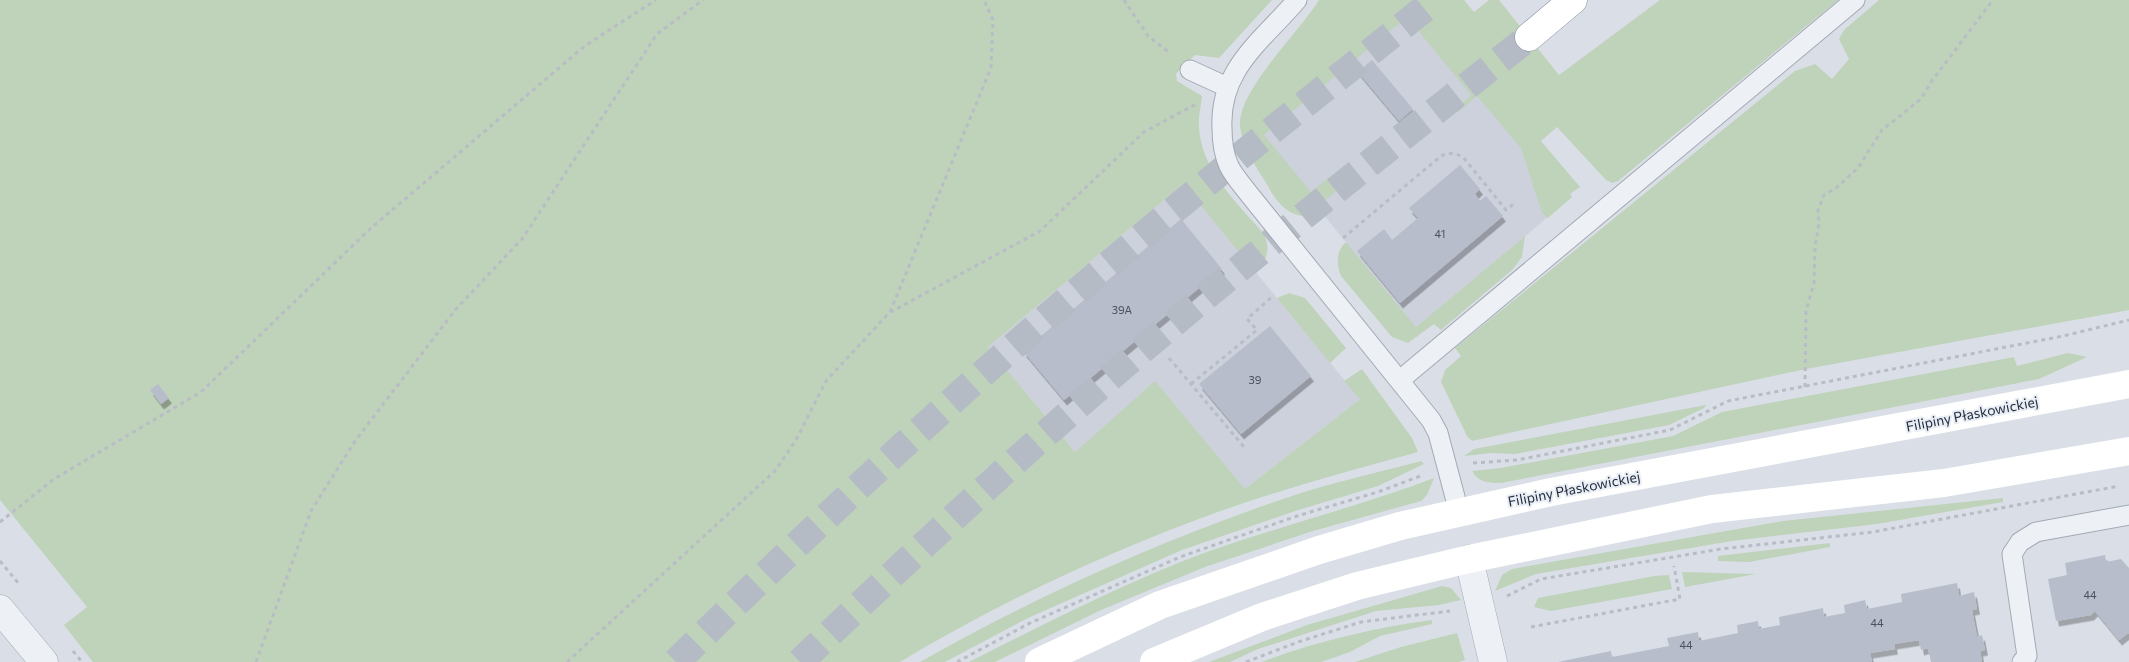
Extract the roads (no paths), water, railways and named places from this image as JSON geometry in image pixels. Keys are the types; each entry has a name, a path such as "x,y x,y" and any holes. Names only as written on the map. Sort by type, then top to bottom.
{"main road":[{"path":"1529,37 1573,0"},
{"name":"Filipiny Płaskowickiej","path":"1039,662 1160,605 1357,538 1459,512 1561,491 2129,384"},
{"path":"1154,662 1262,617 1357,586 1469,559 1712,509 1944,483 2129,451"}],"street":[{"path":"1469,559 1493,662"},
{"path":"0,609 44,662"}],"lane":[{"path":"1296,0 1252,49 1227,87 1221,116 1222,138 1229,165 1255,202 1400,380 1438,433 1459,512"},
{"path":"1400,380 1855,0"},
{"path":"1190,70 1227,87"},
{"path":"2022,662 2026,656 2012,554 2020,542 2036,532 2129,515"}],"tunnel":[{"path":"676,662 888,459 1052,313 1189,198 1435,0"},
{"path":"800,662 980,493 1145,348 1308,213 1529,37"}]}
